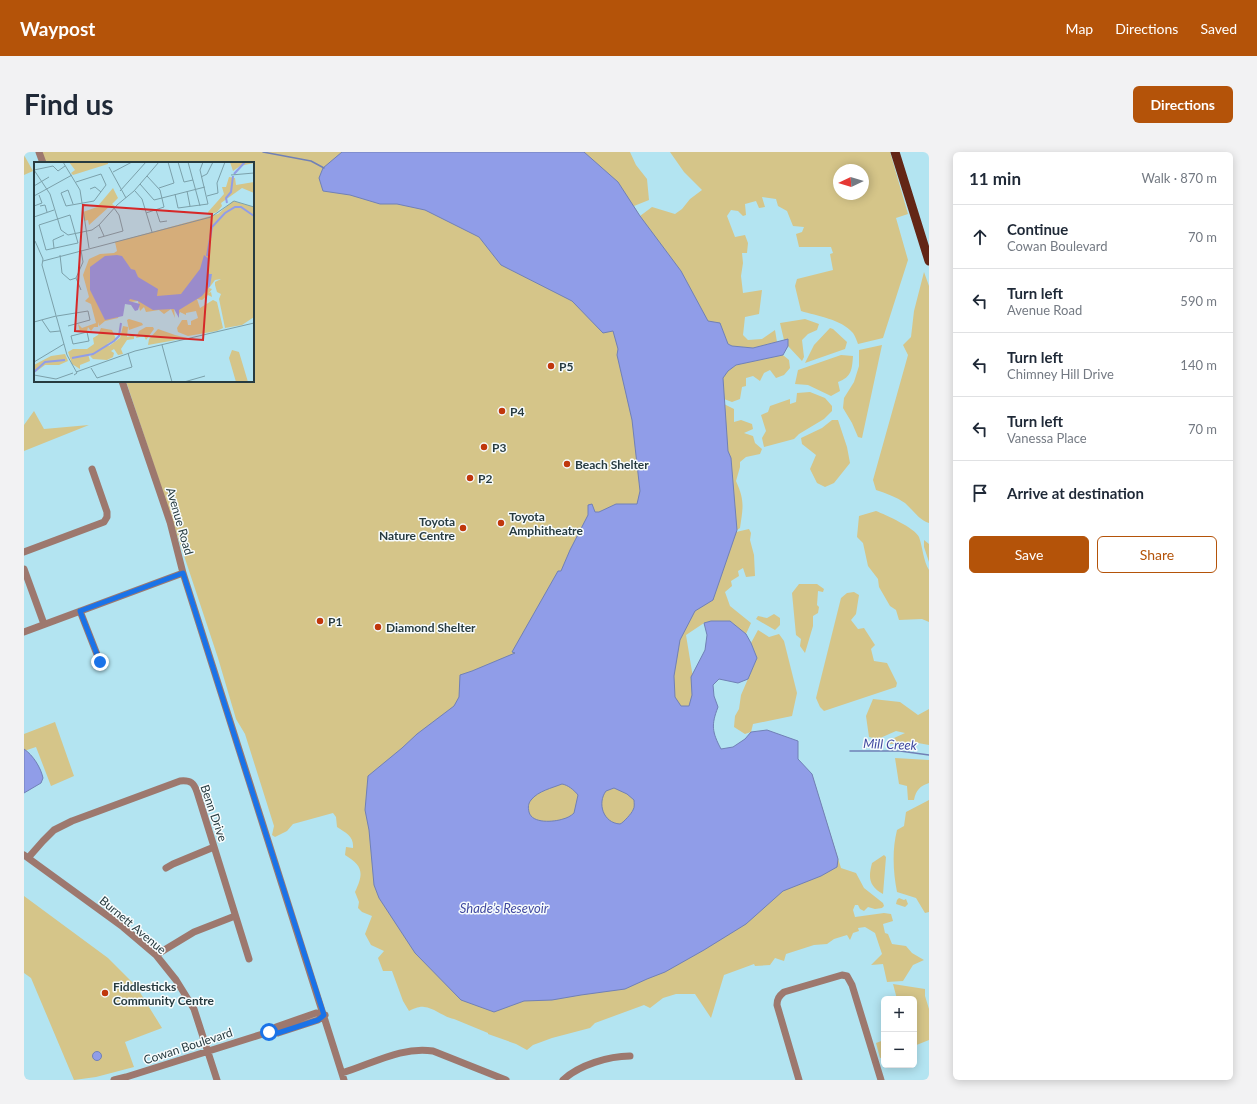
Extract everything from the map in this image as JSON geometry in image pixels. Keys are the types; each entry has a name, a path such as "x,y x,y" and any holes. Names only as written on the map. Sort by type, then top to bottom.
{"main road":[{"path":"895,152 929,261"}],"street":[{"path":"39,152 43,162"},
{"name":"Avenue Road","path":"122,382 170,522 183,573 343,1077"},
{"path":"24,552 104,522 107,517 107,512 92,469"},
{"path":"24,569 44,624"},
{"path":"24,632 183,573"},
{"path":"80,611 100,662"},
{"name":"Benn Drive","path":"26,856 54,830 180,781 190,782 194,784 249,959"},
{"path":"166,868 214,847"},
{"name":"Burnett Avenue","path":"26,856 123,927 156,956 176,980 194,1009 217,1080"},
{"path":"156,956 194,932 235,916"},
{"path":"799,1080 777,1005 777,999 784,992 842,975 847,976 852,985 881,1080"},
{"name":"Cowan Boulevard","path":"114,1080 269,1032 276,1027 316,1013 324,1015"},
{"path":"343,1077 403,1052 422,1049 433,1051 506,1080"},
{"path":"563,1080 575,1071 607,1059 618,1056 630,1056"}],"shaded area":[{"path":"41,152 630,152 636,165 647,179 649,200 634,206 640,216 652,207 675,214 682,209 690,199 702,190 684,172 670,152 890,152 908,214 896,218 908,260 883,338 858,344 853,333 842,324 801,311 795,286 797,279 833,270 830,254 833,253 831,247 799,247 796,234 802,232 804,227 793,226 787,211 778,206 776,199 762,197 765,207 759,208 756,201 745,204 746,215 743,216 738,211 731,210 727,216 735,237 745,235 748,243 747,253 742,253 743,263 741,276 743,293 762,290 759,314 745,317 743,335 748,340 762,339 775,330 777,342 753,348 732,346 728,344 720,323 723,377 736,365 783,355 789,360 790,368 784,375 776,378 770,370 764,373 760,381 753,376 746,378 746,386 742,387 740,399 732,402 724,399 724,404 734,409 734,422 741,420 752,424 753,429 744,433 753,436 755,443 762,449 760,454 746,457 740,462 736,481 742,499 742,515 740,528 736,532 749,529 751,533 750,540 754,555 755,576 746,577 743,568 738,571 739,576 731,581 732,586 725,592 730,606 751,623 746,634 730,621 711,621 704,623 686,635 704,745 812,774 841,868 856,873 864,888 883,903 884,906 882,908 875,909 868,907 864,911 860,909 858,905 855,905 853,910 855,917 884,913 891,914 893,921 883,924 885,933 888,934 892,944 906,946 912,953 924,960 913,965 903,981 887,982 883,964 871,965 882,954 875,933 865,927 858,928 859,931 853,933 850,940 847,935 834,939 827,944 814,945 786,954 784,961 775,958 770,965 755,966 754,964 724,975 711,1018 695,994 676,994 663,998 650,1008 644,1005 595,1023 590,1028 552,1038 533,1045 527,1050 516,1044 488,1034 428,1008 421,1007 409,1011 403,1001 392,971 383,971 378,958 384,951 371,945 365,934 372,916 362,912 358,908 359,902 355,892 360,880 360,870 351,859 345,855 346,847 353,848 351,838 337,827 336,817 333,813 293,824 287,831 275,837 272,835 274,826 245,734 236,719 218,658 126,382 254,382 254,162 46,162"},
{"path":"24,155 33,171 24,175"},
{"path":"924,272 929,286 929,523 925,522 902,501 891,495 876,490 873,480 908,355 903,345 911,337 914,311"},
{"path":"805,319 819,324 817,330 808,334 802,340 804,357 802,361 788,346 788,340 784,340 780,323"},
{"path":"830,328 847,342 845,349 805,363 814,345"},
{"path":"882,345 862,438 858,437 843,408 844,398 854,382 859,366 859,350"},
{"path":"841,355 853,356 849,375 838,382 840,391 831,396 808,385 795,384 798,370"},
{"path":"810,392 825,398 832,406 832,411 824,419 799,434 794,439 764,447 762,438 766,431 761,415 768,412 770,406 790,399 790,404 796,402 797,393"},
{"path":"34,411 44,429 89,425 24,451 24,425"},
{"path":"832,420 838,420 847,447 850,463 834,483 825,487 817,483 810,469 816,455 802,444 801,438 822,428"},
{"path":"876,511 906,526 919,537 925,562 929,570 929,622 922,619 899,620 896,610 890,606 879,587 878,579 868,566 863,543 857,537 859,516"},
{"path":"924,540 929,544 929,562 924,547"},
{"path":"799,584 817,584 824,589 823,592 818,591 818,613 813,616 813,626 805,653 800,646 801,639 796,635 792,593"},
{"path":"854,592 859,595 856,614 851,620 858,629 864,628 875,645 871,649 874,661 887,663 897,683 896,687 824,711 820,707 816,698 841,598 847,593"},
{"path":"774,614 780,618 780,625 775,630 756,619 758,616 767,618"},
{"path":"758,630 769,637 779,634 784,641 797,693 792,716 753,724 751,732 745,734 734,727 735,716 739,709 741,695 757,658 751,643"},
{"path":"873,699 900,702 918,715 929,709 929,745 918,743 889,744 894,738 905,733 896,731 878,739 869,737 866,716"},
{"path":"55,722 74,776 51,786 36,747 24,751 24,734"},
{"path":"895,758 929,760 929,783 919,789 914,800 908,800 907,786 899,784"},
{"path":"929,800 929,912 925,913 916,898 897,892 894,853 897,830 904,826 906,812"},
{"path":"884,855 886,857 883,894 872,885 870,873 872,863"},
{"path":"24,896 108,958 136,986 162,1028 125,1042 134,1067 96,1077 74,1080 31,978 24,973"},
{"path":"899,898 904,900 906,899 908,904 905,907 896,904"},
{"path":"893,984 925,989 925,996 929,1009 929,1040 917,1045 917,996 896,996"},
{"path":"881,1041 881,1058 880,1058 876,1043"}],"water":[{"name":"Shade’s Resevoir","path":"342,152 584,152 618,182 640,216 681,271 708,321 720,323 728,344 732,346 753,348 788,339 788,346 783,355 736,365 728,371 723,378 728,451 731,458 737,530 713,600 695,611 680,640 674,676 675,697 681,706 689,706 692,695 691,677 705,650 707,635 704,623 711,621 730,621 746,634 757,658 748,679 738,683 719,679 713,685 714,696 718,707 714,719 714,733 721,749 733,747 745,739 751,732 767,730 798,741 798,759 812,774 838,859 837,867 821,876 783,891 746,924 665,972 625,989 552,1000 524,1001 494,1012 461,1000 415,953 379,898 374,885 369,830 365,810 368,776 417,734 454,706 459,697 460,675 515,653 512,652 558,571 561,571 588,515 588,505 592,504 595,512 599,512 616,504 637,504 640,491 632,420 613,331 603,333 572,301 501,265 479,237 425,210 397,204 380,204 350,195 323,191 319,178 323,168","holes":["562,784 571,788 578,795 574,813 564,819 559,820 544,821 534,819 529,812 528,806 530,801 537,794","614,788 627,794 634,800 634,809 620,824 609,820 603,812 603,796 606,791"]},
{"path":"24,749 36,762 43,778 41,783 24,793"},
{"path":"95,1052 99,1052 101,1056 99,1060 95,1060 93,1058 93,1054"}],"waterway":[{"name":"Mill Creek","path":"263,152 311,161 324,168"},
{"name":"Mill Creek","path":"850,751 900,751 929,755"}],"place":[{"name":"P5","path":"551,366"},
{"name":"P4","path":"502,411"},
{"name":"P3","path":"484,447"},
{"name":"Beach Shelter","path":"567,464"},
{"name":"P2","path":"470,478"},
{"name":"Toyota Amphitheatre","path":"501,523"},
{"name":"Toyota Nature Centre","path":"463,528"},
{"name":"P1","path":"320,621"},
{"name":"Diamond Shelter","path":"378,627"},
{"name":"Fiddlesticks Community Centre","path":"105,993"}],"route":[{"path":"100,662 80,611 183,573 324,1015 318,1020 278,1033 269,1032"}]}
